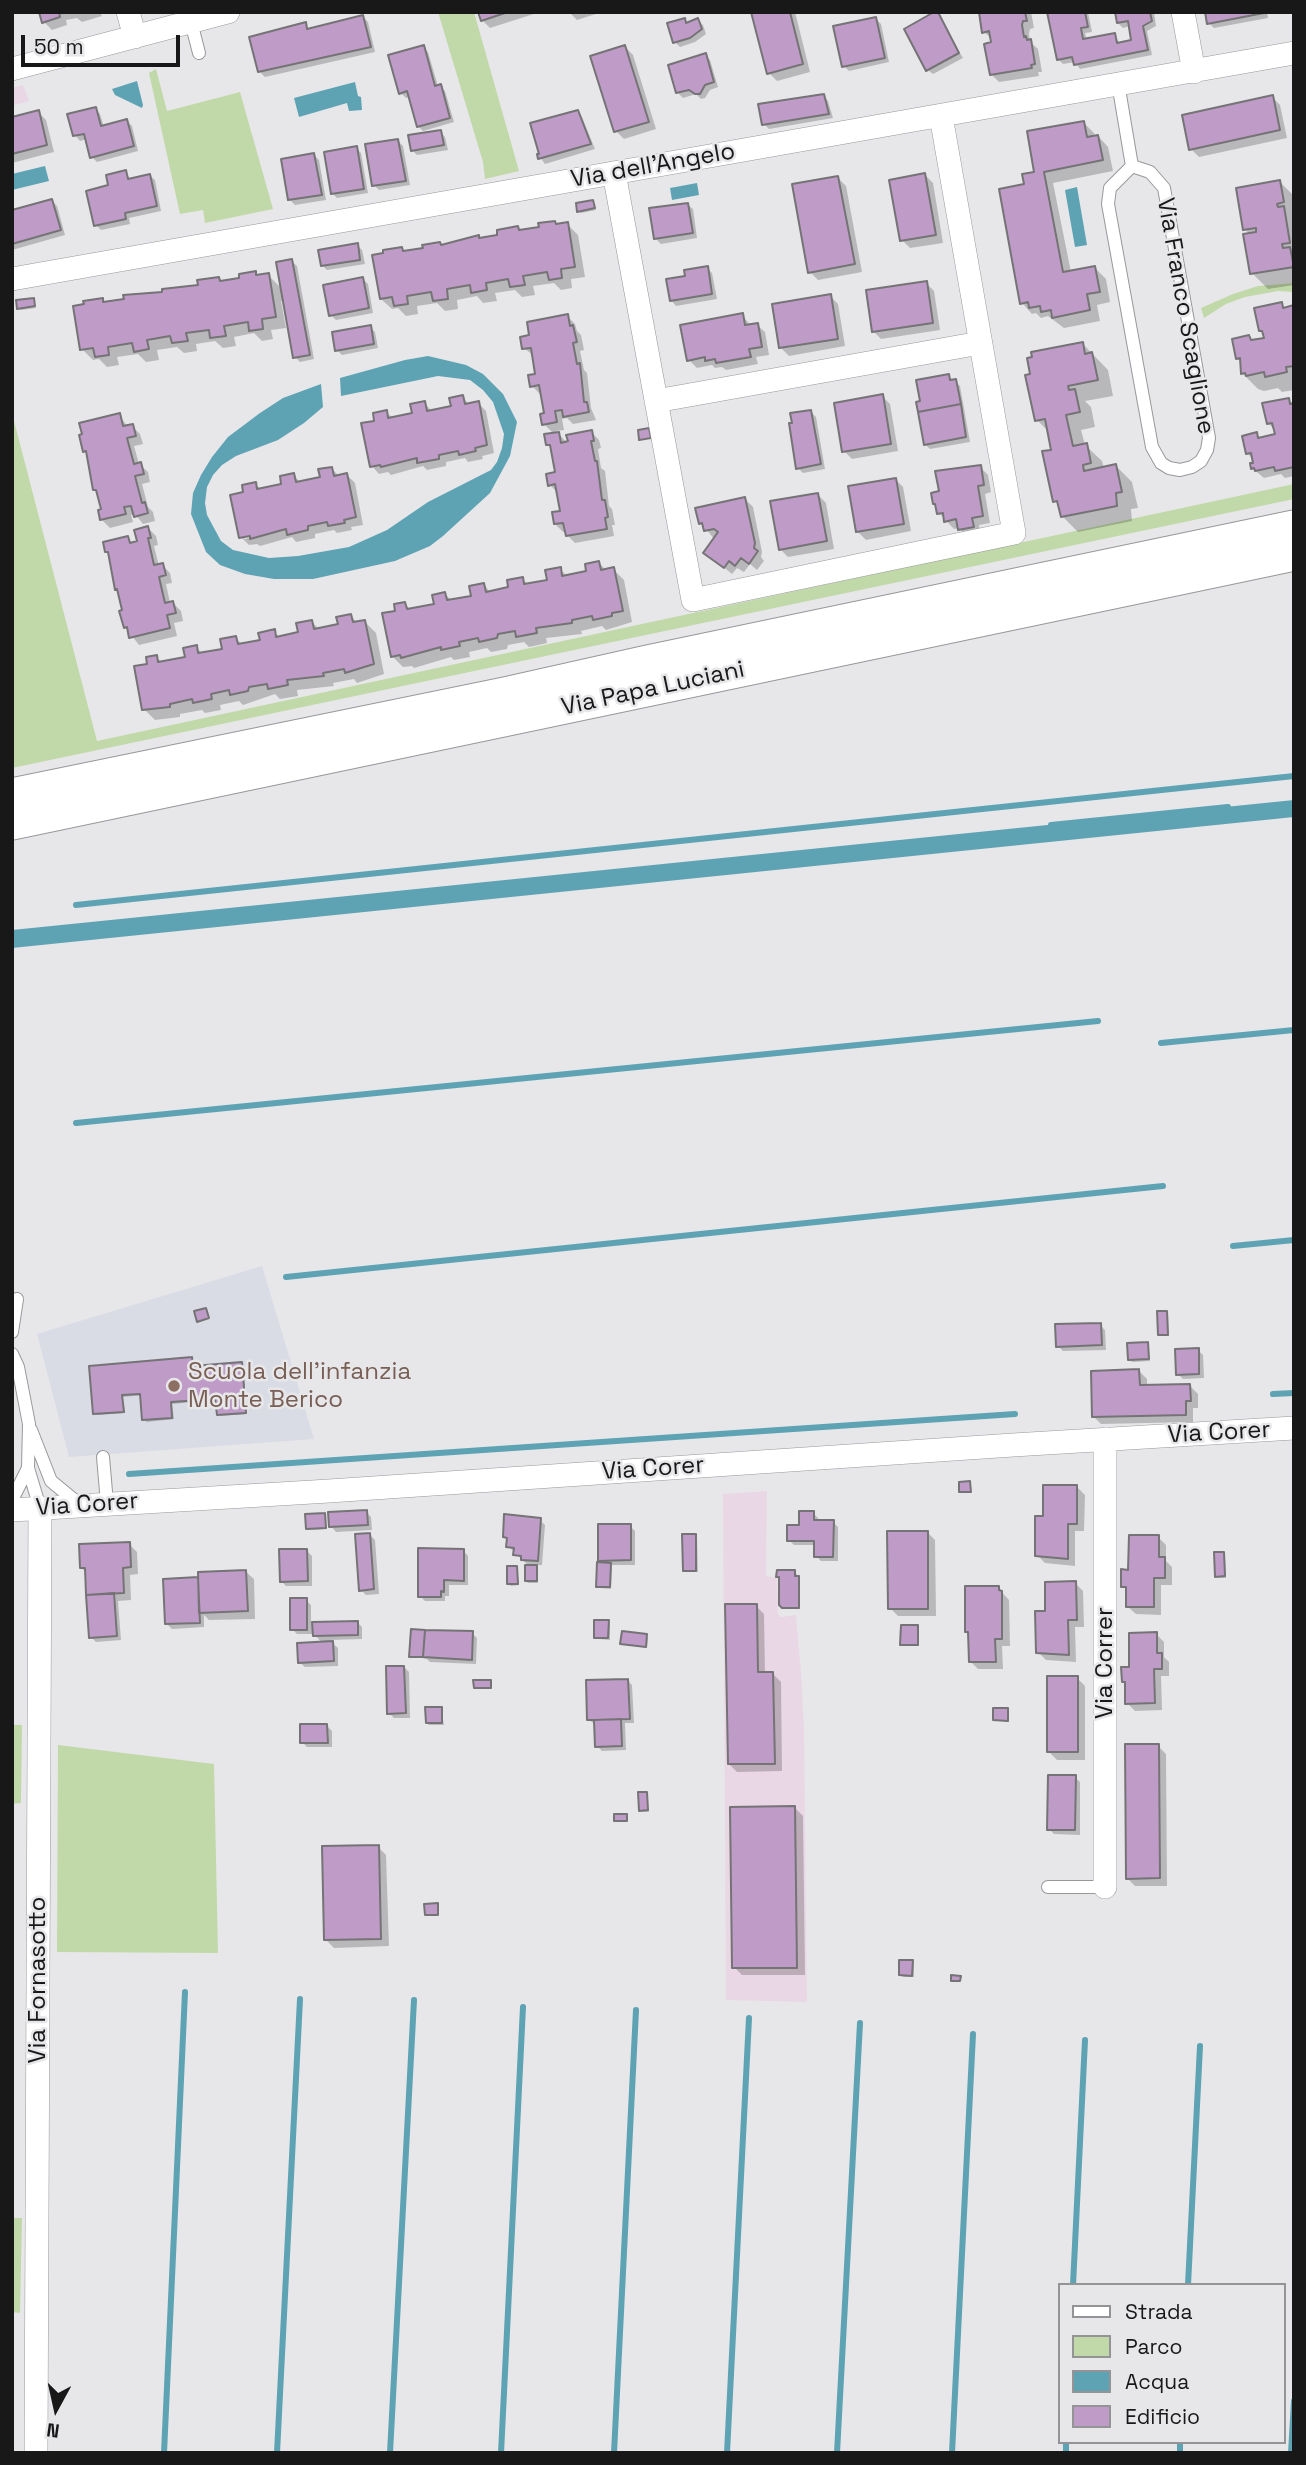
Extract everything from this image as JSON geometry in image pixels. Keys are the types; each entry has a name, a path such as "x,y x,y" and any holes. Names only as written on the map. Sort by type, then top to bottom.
{"main road":[{"name":"Via Papa Luciani","path":"12,795 1294,527"},
{"name":"Via Papa Luciani","path":"12,823 1294,554"}],"street":[{"path":"128,12 135,37"},
{"path":"12,69 228,12"},
{"path":"1183,12 1194,72"},
{"name":"Via dell'Angelo","path":"12,279 1294,53"},
{"path":"614,173 693,600 1014,533 941,116"},
{"path":"656,401 980,343"},
{"name":"Via Corer","path":"12,1510 1294,1429"},
{"name":"Via Correr","path":"1105,1439 1105,1887"},
{"name":"Via Fornasotto","path":"36,2453 40,1508"}],"lane":[{"path":"191,22 199,53"},
{"path":"1118,83 1132,166"},
{"name":"Via Franco Scaglione","path":"1132,166 1150,172 1164,188 1209,438 1201,461 1180,470 1161,463 1152,447 1108,204 1110,188 1132,166"},
{"path":"12,1332 17,1299"},
{"path":"12,1353 18,1367 29,1424 51,1481 61,1492 79,1504"},
{"path":"29,1424 28,1468 40,1508"},
{"path":"103,1457 107,1503"},
{"path":"12,1500 28,1468"},
{"path":"40,1508 51,1481"},
{"path":"1048,1886 1105,1887"}],"shaded area":[{"path":"23,85 29,101 12,106 12,88"},
{"name":"Scuola dell'infanzia Monte Berico","path":"262,1266 314,1439 69,1457 37,1334"},
{"path":"767,1491 766,1576 777,1578 778,1614 781,1617 796,1615 801,1673 807,2002 726,2000 723,1494"}],"green space":[{"path":"438,12 474,12 519,171 485,179 483,162"},
{"path":"156,69 167,111 240,92 273,209 205,223 203,210 180,214 149,73"},
{"path":"1294,283 1294,292 1278,291 1245,297 1226,304 1204,318 1201,308 1233,294 1258,286"},
{"path":"12,413 97,741 1294,484 1294,499 12,768"},
{"path":"12,1725 22,1725 21,1803 12,1804"},
{"path":"58,1745 214,1764 218,1953 57,1952"},
{"path":"12,2218 22,2218 20,2313 12,2312"}],"water":[{"path":"137,81 142,108 115,95 112,89"},
{"path":"355,82 358,96 361,97 362,110 349,111 347,103 299,117 294,98"},
{"path":"45,166 49,181 12,190 12,174"},
{"path":"697,183 699,195 672,200 670,188"},
{"path":"1077,187 1087,245 1075,247 1065,190"},
{"path":"428,356 466,365 483,374 503,394 517,422 510,456 490,493 443,536 430,546 395,561 313,579 274,579 245,574 220,565 206,552 191,514 193,493 212,457 228,437 260,413 283,398 321,384 323,407 278,440 236,456 213,475 207,487 207,515 221,541 233,550 269,558 349,547 387,530 428,502 491,470 497,462 504,434 493,402 470,380 438,376 341,396 340,378"},
{"path":"1294,800 1294,817 12,948 12,930"}],"building":[{"path":"39,12 59,12 60,17 42,23"},
{"path":"478,12 508,12 481,21"},
{"path":"751,12 790,12 803,64 767,74"},
{"path":"938,12 959,53 926,71 904,29"},
{"path":"979,12 1025,12 1027,21 1023,21 1022,25 1024,37 1031,39 1035,64 1031,65 1032,68 990,75 984,44 991,42 989,31 982,33"},
{"path":"1047,12 1085,12 1088,27 1081,28 1083,39 1115,33 1117,43 1131,40 1128,21 1117,23 1115,12 1150,12 1152,21 1143,26 1148,50 1074,65 1072,57 1057,60"},
{"path":"1205,12 1264,12 1264,13 1207,24"},
{"path":"363,15 371,47 258,72 249,37 306,22 307,29"},
{"path":"876,17 885,58 842,67 833,26"},
{"path":"685,18 686,23 698,18 702,29 690,38 673,43 667,23"},
{"path":"424,45 435,86 441,84 450,118 417,127 407,91 399,94 388,55"},
{"path":"625,45 649,122 614,132 590,56"},
{"path":"706,53 714,82 705,85 700,94 689,90 676,93 668,65"},
{"path":"824,94 829,114 762,125 758,104"},
{"path":"1273,95 1280,130 1189,150 1182,115"},
{"path":"96,107 101,126 127,119 134,146 90,158 84,134 73,136 67,114"},
{"path":"39,110 47,145 12,154 12,117"},
{"path":"578,110 591,144 538,159 530,123"},
{"path":"1084,121 1087,137 1098,135 1103,160 1044,172 1063,272 1095,266 1100,292 1087,294 1090,310 1052,318 1051,310 1041,312 1040,306 1029,308 1028,302 1020,304 999,189 1024,184 1022,174 1034,172 1027,131"},
{"path":"441,130 444,145 411,151 408,135"},
{"path":"398,139 406,181 372,186 365,144"},
{"path":"357,146 364,189 331,194 324,152"},
{"path":"314,153 322,195 288,200 281,159"},
{"path":"126,170 128,179 150,174 157,206 125,213 126,219 94,226 86,191 108,185 106,175"},
{"path":"925,173 936,235 900,241 889,180"},
{"path":"838,176 855,264 808,273 792,184"},
{"path":"1280,180 1284,202 1277,204 1278,207 1284,206 1290,243 1282,244 1283,248 1290,247 1294,267 1250,274 1243,234 1256,232 1256,228 1243,230 1236,188"},
{"path":"52,199 61,230 12,244 12,210"},
{"path":"593,200 595,208 577,212 576,203"},
{"path":"688,203 693,233 654,239 649,208"},
{"path":"555,221 556,224 568,222 575,267 561,269 562,278 549,280 547,272 523,276 525,285 510,287 508,279 486,283 487,290 471,293 470,285 447,289 448,299 433,301 431,292 407,296 408,304 394,306 392,297 380,299 372,255 383,253 383,250 402,247 403,251 440,242 441,245 479,235 479,238 497,235 497,230 518,226 519,230 539,227 538,223"},
{"path":"358,243 360,260 321,266 318,250"},
{"path":"292,259 310,355 293,358 276,262"},
{"path":"708,266 712,294 670,301 666,279 685,276 684,270"},
{"path":"256,271 256,275 269,273 276,317 262,319 263,329 249,331 248,322 224,326 226,336 210,338 209,330 186,333 188,341 172,343 170,336 147,340 149,349 134,352 132,343 108,347 109,355 95,357 93,348 80,350 73,306 84,304 83,301 124,299 123,295 162,292 162,289 198,285 197,280 219,277 220,281 239,278 239,274"},
{"path":"363,277 369,308 329,316 323,285"},
{"path":"927,281 933,323 872,332 866,290"},
{"path":"831,294 838,339 779,348 772,304"},
{"path":"34,298 35,306 17,309 16,300"},
{"path":"1282,302 1283,308 1294,305 1294,366 1286,367 1287,372 1265,377 1264,372 1246,376 1245,373 1241,374 1240,358 1236,359 1232,339 1249,335 1251,340 1264,338 1262,331 1259,331 1254,308"},
{"path":"743,313 745,325 758,323 762,347 749,349 751,357 716,363 715,359 705,361 705,357 687,361 680,325"},
{"path":"568,314 577,342 573,343 577,364 580,363 584,402 587,402 589,412 563,417 562,410 555,411 557,422 542,425 540,414 544,413 539,385 530,387 528,375 535,374 531,348 522,349 520,337 529,335 527,322"},
{"path":"371,325 374,344 335,351 332,332"},
{"path":"1083,342 1085,354 1092,352 1098,380 1068,386 1069,390 1075,389 1080,412 1066,415 1073,446 1087,443 1091,463 1083,465 1084,471 1116,464 1122,492 1116,493 1117,506 1061,517 1057,501 1053,502 1042,451 1051,450 1045,419 1035,421 1025,375 1030,374 1027,358 1032,357 1031,352"},
{"path":"949,374 950,380 956,379 961,404 918,412 916,402 920,401 916,380"},
{"path":"883,394 891,444 842,452 834,403"},
{"path":"463,395 465,404 479,401 487,445 459,455 458,451 439,455 439,459 417,463 417,458 370,467 361,423 374,421 373,413 387,410 388,418 412,413 410,404 425,401 427,411 451,406 449,398"},
{"path":"1289,398 1290,404 1294,403 1294,467 1275,471 1274,467 1255,471 1254,468 1251,469 1251,453 1246,454 1242,436 1257,432 1258,438 1275,434 1272,423 1267,424 1262,403"},
{"path":"961,404 966,437 924,445 918,412"},
{"path":"811,410 821,464 796,469 790,413"},
{"path":"120,413 123,426 133,424 136,436 127,438 134,464 141,462 144,474 135,476 142,503 145,502 148,513 134,517 131,506 124,507 126,514 100,520 98,510 101,509 96,490 93,490 86,451 83,452 79,423"},
{"path":"649,428 651,438 639,440 638,430"},
{"path":"592,430 594,441 591,441 597,461 602,500 605,500 608,517 605,518 607,529 566,536 563,523 554,524 552,512 560,511 555,484 548,486 546,474 555,472 550,445 546,445 544,434 559,432 561,443 568,441 566,435"},
{"path":"981,465 984,485 978,486 983,516 972,518 974,527 958,530 956,519 944,522 943,513 937,514 933,504 931,493 939,491 935,471"},
{"path":"332,467 334,476 347,473 356,517 344,520 345,523 328,526 327,522 308,526 308,530 287,535 286,529 250,539 250,536 239,538 230,495 243,492 242,485 256,482 257,489 281,484 280,476 294,473 296,482 320,477 318,469"},
{"path":"896,478 904,524 856,532 848,486"},
{"path":"818,493 827,541 779,550 770,501"},
{"path":"745,497 754,548 758,551 749,564 741,558 735,566 729,561 724,568 703,553 718,532 714,529 704,531 702,523 699,524 695,508"},
{"path":"148,526 154,565 163,563 166,575 159,577 165,603 173,601 176,613 167,615 170,628 129,638 119,611 122,610 117,589 115,590 108,552 105,552 103,542 128,536 130,543 137,541 134,530"},
{"path":"599,561 601,570 614,567 623,611 593,620 592,616 572,620 572,623 536,628 537,633 516,637 515,631 479,642 478,638 459,642 460,646 441,650 441,647 401,658 400,655 391,657 382,613 395,611 394,604 405,602 407,609 434,604 432,595 445,592 447,600 471,596 469,586 484,583 486,592 508,587 507,580 523,577 524,584 547,580 545,570 561,567 562,576 586,571 585,564"},
{"path":"351,614 353,622 365,620 374,664 345,673 344,669 323,673 324,676 287,680 288,685 268,689 267,684 249,687 248,691 230,695 229,690 211,694 212,699 193,703 192,699 170,704 170,707 142,710 134,666 147,664 146,657 157,655 158,662 185,657 183,648 197,645 198,653 222,649 220,639 236,636 238,644 260,640 258,633 275,629 276,637 298,632 296,623 312,620 314,629 338,624 336,617"},
{"path":"206,1308 209,1318 197,1322 194,1311"},
{"path":"1157,1311 1167,1311 1168,1335 1158,1335"},
{"path":"1101,1323 1102,1345 1056,1347 1055,1324"},
{"path":"1148,1342 1149,1359 1128,1360 1127,1343"},
{"path":"1199,1348 1199,1374 1176,1375 1175,1349"},
{"path":"192,1357 193,1366 242,1362 246,1413 217,1415 215,1399 171,1402 172,1418 142,1420 140,1394 122,1395 124,1412 93,1414 89,1366"},
{"path":"1139,1369 1140,1385 1190,1384 1191,1401 1186,1401 1186,1415 1092,1417 1091,1371"},
{"path":"970,1481 971,1492 959,1492 959,1482"},
{"path":"1043,1485 1077,1485 1077,1524 1068,1524 1068,1559 1035,1556 1035,1516 1043,1516"},
{"path":"367,1510 368,1525 329,1527 328,1512"},
{"path":"799,1511 814,1511 814,1520 834,1520 833,1557 814,1557 814,1541 787,1541 787,1525 799,1525"},
{"path":"325,1513 326,1528 306,1529 305,1514"},
{"path":"504,1514 541,1518 538,1561 521,1560 521,1556 513,1555 514,1548 506,1547 507,1538 503,1537"},
{"path":"598,1524 631,1524 631,1560 598,1561"},
{"path":"887,1531 928,1531 928,1609 888,1609"},
{"path":"370,1533 374,1589 359,1591 355,1534"},
{"path":"682,1534 696,1534 696,1571 683,1571"},
{"path":"1129,1535 1159,1535 1159,1557 1165,1557 1165,1578 1154,1578 1154,1607 1126,1607 1126,1587 1121,1587 1121,1569 1128,1570"},
{"path":"130,1542 131,1567 123,1568 124,1593 86,1595 85,1568 80,1568 79,1544"},
{"path":"418,1548 464,1549 464,1581 444,1580 441,1597 418,1597"},
{"path":"279,1549 307,1549 308,1581 280,1582"},
{"path":"1214,1552 1224,1552 1225,1576 1215,1577"},
{"path":"597,1562 611,1563 610,1587 596,1587"},
{"path":"525,1565 537,1565 537,1581 525,1581"},
{"path":"507,1566 517,1566 518,1584 507,1584"},
{"path":"246,1570 248,1611 199,1613 198,1572"},
{"path":"777,1570 795,1570 795,1576 799,1576 799,1608 782,1608 779,1605"},
{"path":"198,1577 200,1623 165,1624 163,1579"},
{"path":"1076,1581 1077,1620 1068,1620 1069,1655 1036,1653 1035,1611 1045,1611 1045,1582"},
{"path":"965,1586 999,1586 1002,1591 1002,1639 995,1639 996,1662 969,1662 968,1632 965,1632"},
{"path":"114,1593 117,1636 89,1638 86,1595"},
{"path":"290,1598 307,1598 307,1630 290,1630"},
{"path":"725,1604 757,1604 758,1672 773,1672 775,1764 728,1764"},
{"path":"594,1620 609,1620 608,1638 594,1638"},
{"path":"358,1621 358,1635 313,1636 312,1622"},
{"path":"901,1625 918,1625 918,1645 900,1645"},
{"path":"411,1629 425,1630 423,1657 409,1657"},
{"path":"425,1630 473,1631 472,1660 423,1657"},
{"path":"622,1631 647,1634 646,1647 620,1644"},
{"path":"1157,1632 1157,1653 1162,1653 1162,1669 1154,1669 1155,1703 1125,1704 1125,1682 1122,1682 1121,1667 1129,1667 1129,1633"},
{"path":"333,1641 334,1661 298,1663 297,1643"},
{"path":"386,1666 404,1666 406,1713 387,1714"},
{"path":"1047,1676 1078,1676 1078,1752 1047,1752"},
{"path":"628,1679 630,1719 587,1720 586,1680"},
{"path":"473,1680 491,1680 491,1688 474,1688"},
{"path":"425,1707 442,1707 442,1723 426,1723"},
{"path":"993,1708 1008,1708 1008,1721 993,1720"},
{"path":"621,1719 622,1746 595,1747 594,1720"},
{"path":"300,1724 327,1724 328,1743 300,1743"},
{"path":"1125,1744 1159,1744 1160,1878 1126,1879"},
{"path":"1048,1775 1076,1775 1075,1830 1047,1830"},
{"path":"638,1792 647,1792 648,1810 639,1811"},
{"path":"795,1806 797,1968 732,1968 730,1807"},
{"path":"614,1814 627,1814 627,1821 614,1821"},
{"path":"379,1845 381,1939 324,1940 322,1846"},
{"path":"438,1903 438,1915 425,1915 424,1904"},
{"path":"899,1960 913,1960 912,1976 899,1975"},
{"path":"951,1975 961,1976 960,1981 951,1981"}],"waterway":[{"path":"76,905 1294,776"},
{"path":"1051,825 1228,807"},
{"path":"76,1123 1098,1021"},
{"path":"1161,1043 1294,1030"},
{"path":"286,1277 1163,1186"},
{"path":"1233,1246 1294,1240"},
{"path":"1273,1394 1294,1393"},
{"path":"129,1474 1015,1414"},
{"path":"164,2453 185,1992"},
{"path":"277,2453 300,1999"},
{"path":"390,2453 414,2000"},
{"path":"501,2453 523,2007"},
{"path":"614,2453 636,2010"},
{"path":"727,2453 749,2018"},
{"path":"837,2453 860,2023"},
{"path":"952,2453 973,2034"},
{"path":"1073,2283 1085,2040"},
{"path":"1188,2283 1200,2046"},
{"path":"1291,2453 1294,2401"},
{"path":"1066,2444 1066,2453"},
{"path":"1180,2444 1180,2453"}],"place":[{"name":"Scuola dell'infanzia Monte Berico","path":"174,1386"}]}
